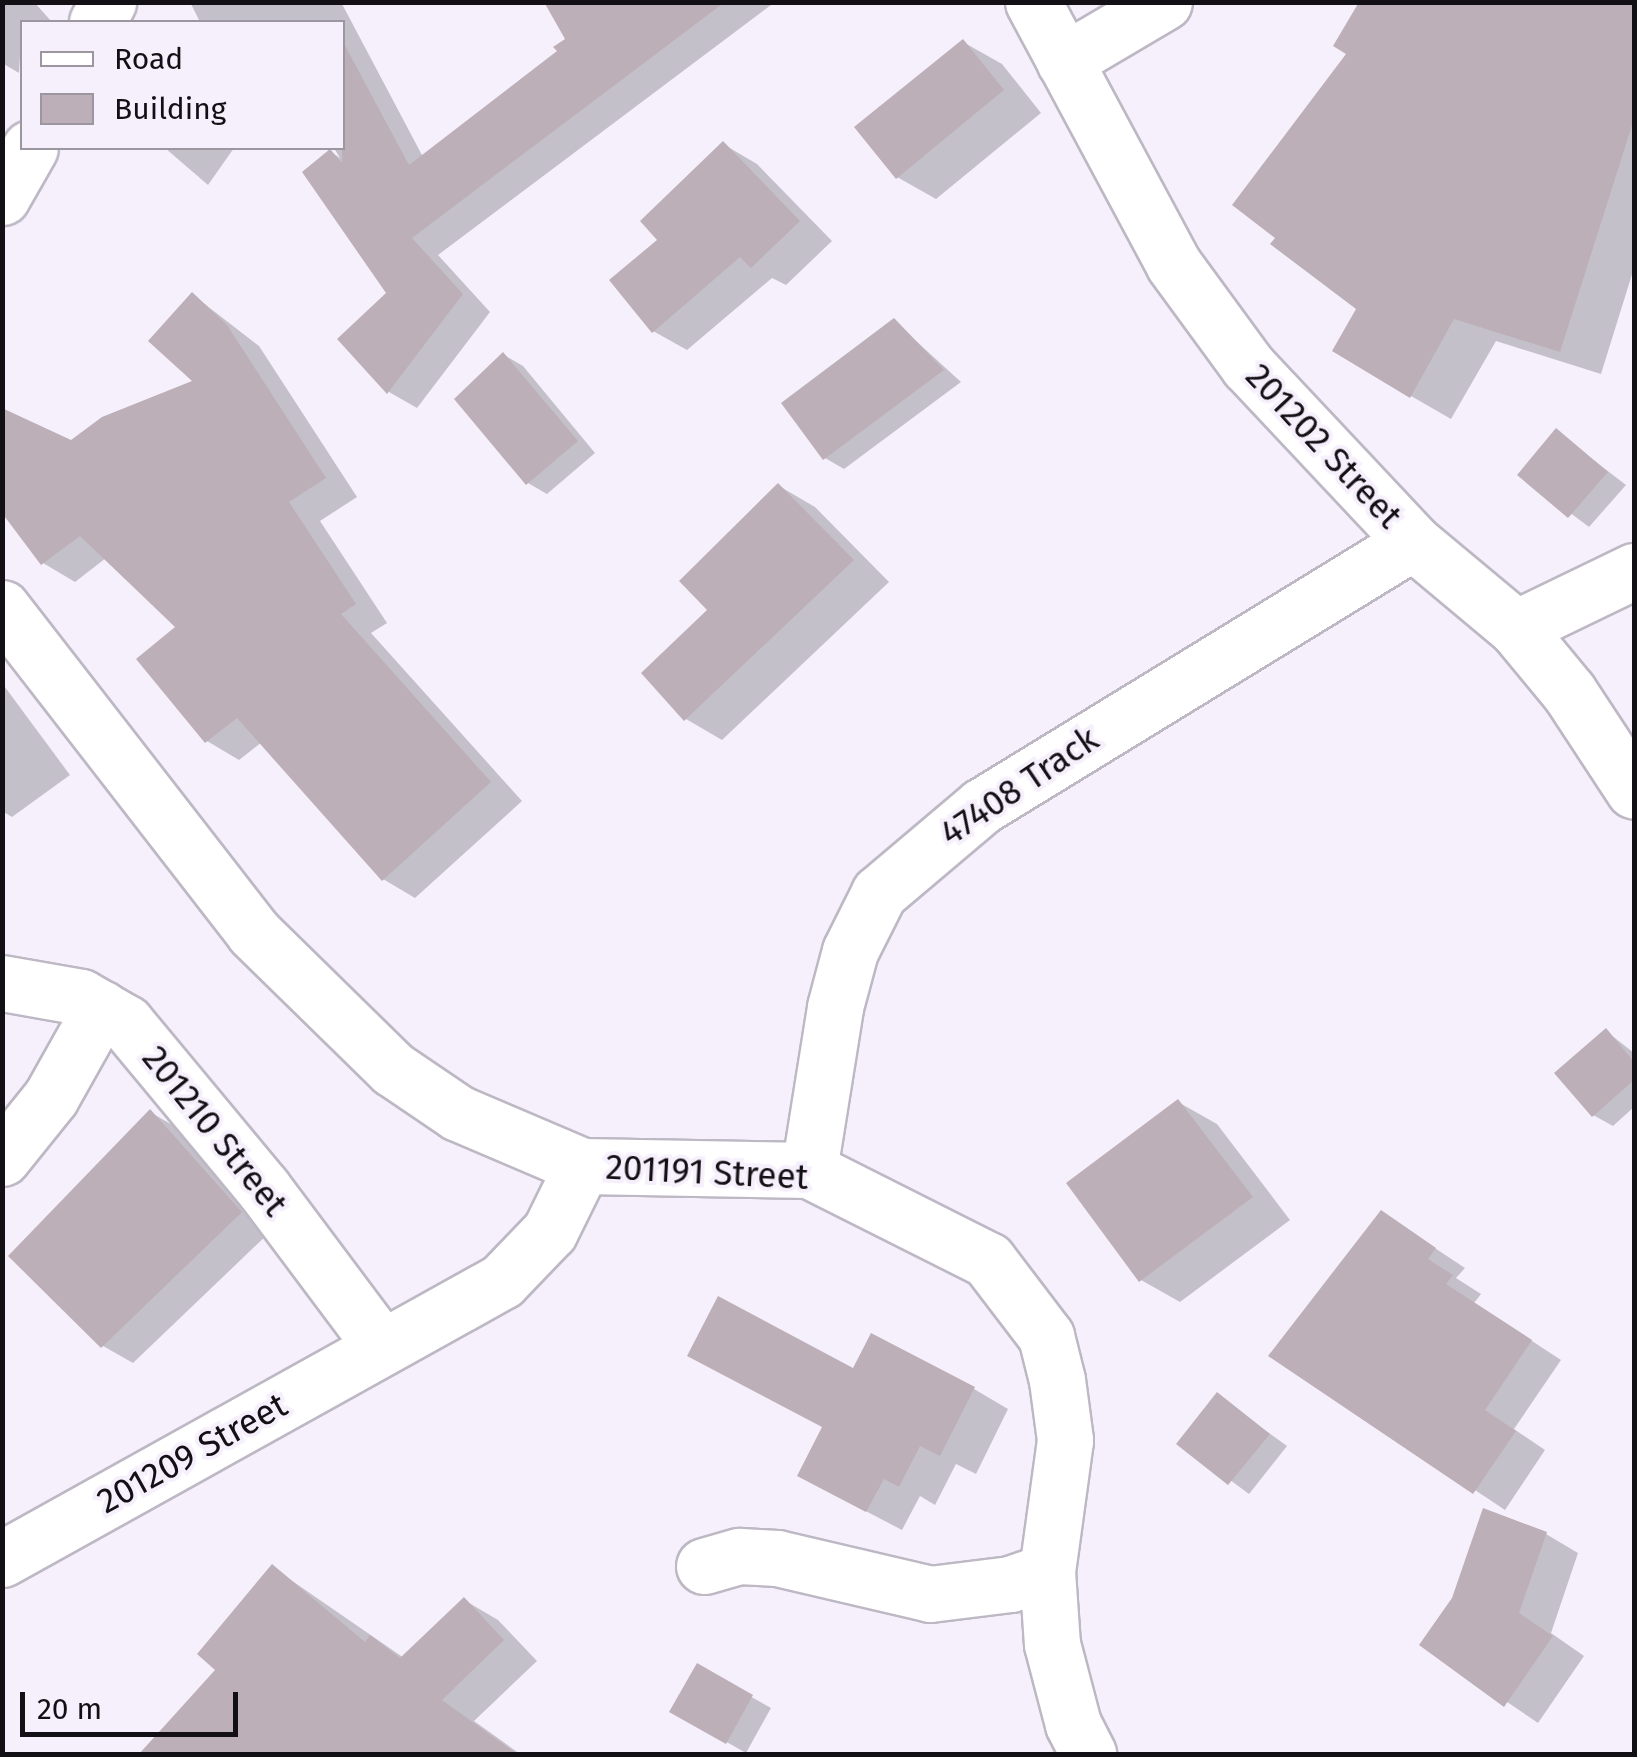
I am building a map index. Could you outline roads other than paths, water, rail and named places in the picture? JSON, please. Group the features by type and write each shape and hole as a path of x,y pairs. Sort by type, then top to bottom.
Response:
{"street":[{"name":"201202 Street","path":"1033,2 1184,280 1260,379 1413,542 1516,628 1569,692 1634,791"},
{"path":"1064,61 1164,2"},
{"path":"2,197 29,150"},
{"name":"47408 Track","path":"809,1170 835,1007 850,952 880,893 982,806 1413,542"},
{"path":"1516,628 1634,571"},
{"name":"201191 Street","path":"2,608 252,932 311,996 393,1069 458,1113 582,1166 809,1170 988,1260 1046,1336 1065,1440 1047,1571 1052,1644 1073,1724 1088,1754"},
{"name":"201210 Street","path":"2,983 57,989 101,1008 156,1054 382,1347"},
{"path":"2,1158 51,1096 101,1008"},
{"name":"201209 Street","path":"2,1558 502,1281 532,1254 582,1166"},
{"path":"704,1566 740,1556 776,1558 930,1594 1010,1584 1047,1571"}]}
